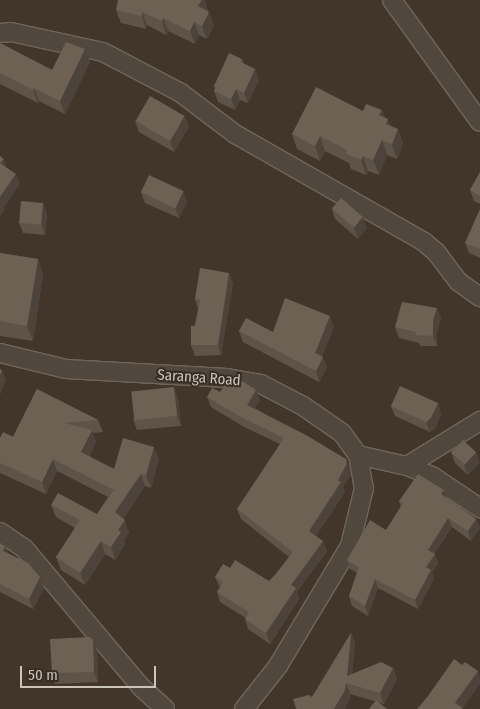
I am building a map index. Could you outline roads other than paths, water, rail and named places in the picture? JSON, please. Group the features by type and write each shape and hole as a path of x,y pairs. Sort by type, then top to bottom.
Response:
{"street":[{"path":"392,0 480,122"},
{"path":"0,33 11,32 103,52 181,93 235,134 424,242 436,252 459,282 480,297"},
{"name":"Saranga Road","path":"0,353 66,369 227,378 261,384 304,406 342,433 358,455 364,488 350,546 278,666 244,709"},
{"path":"407,466 480,421"},
{"path":"358,455 407,466 432,476 480,508"},
{"path":"0,532 24,548 120,664 165,709"}]}
